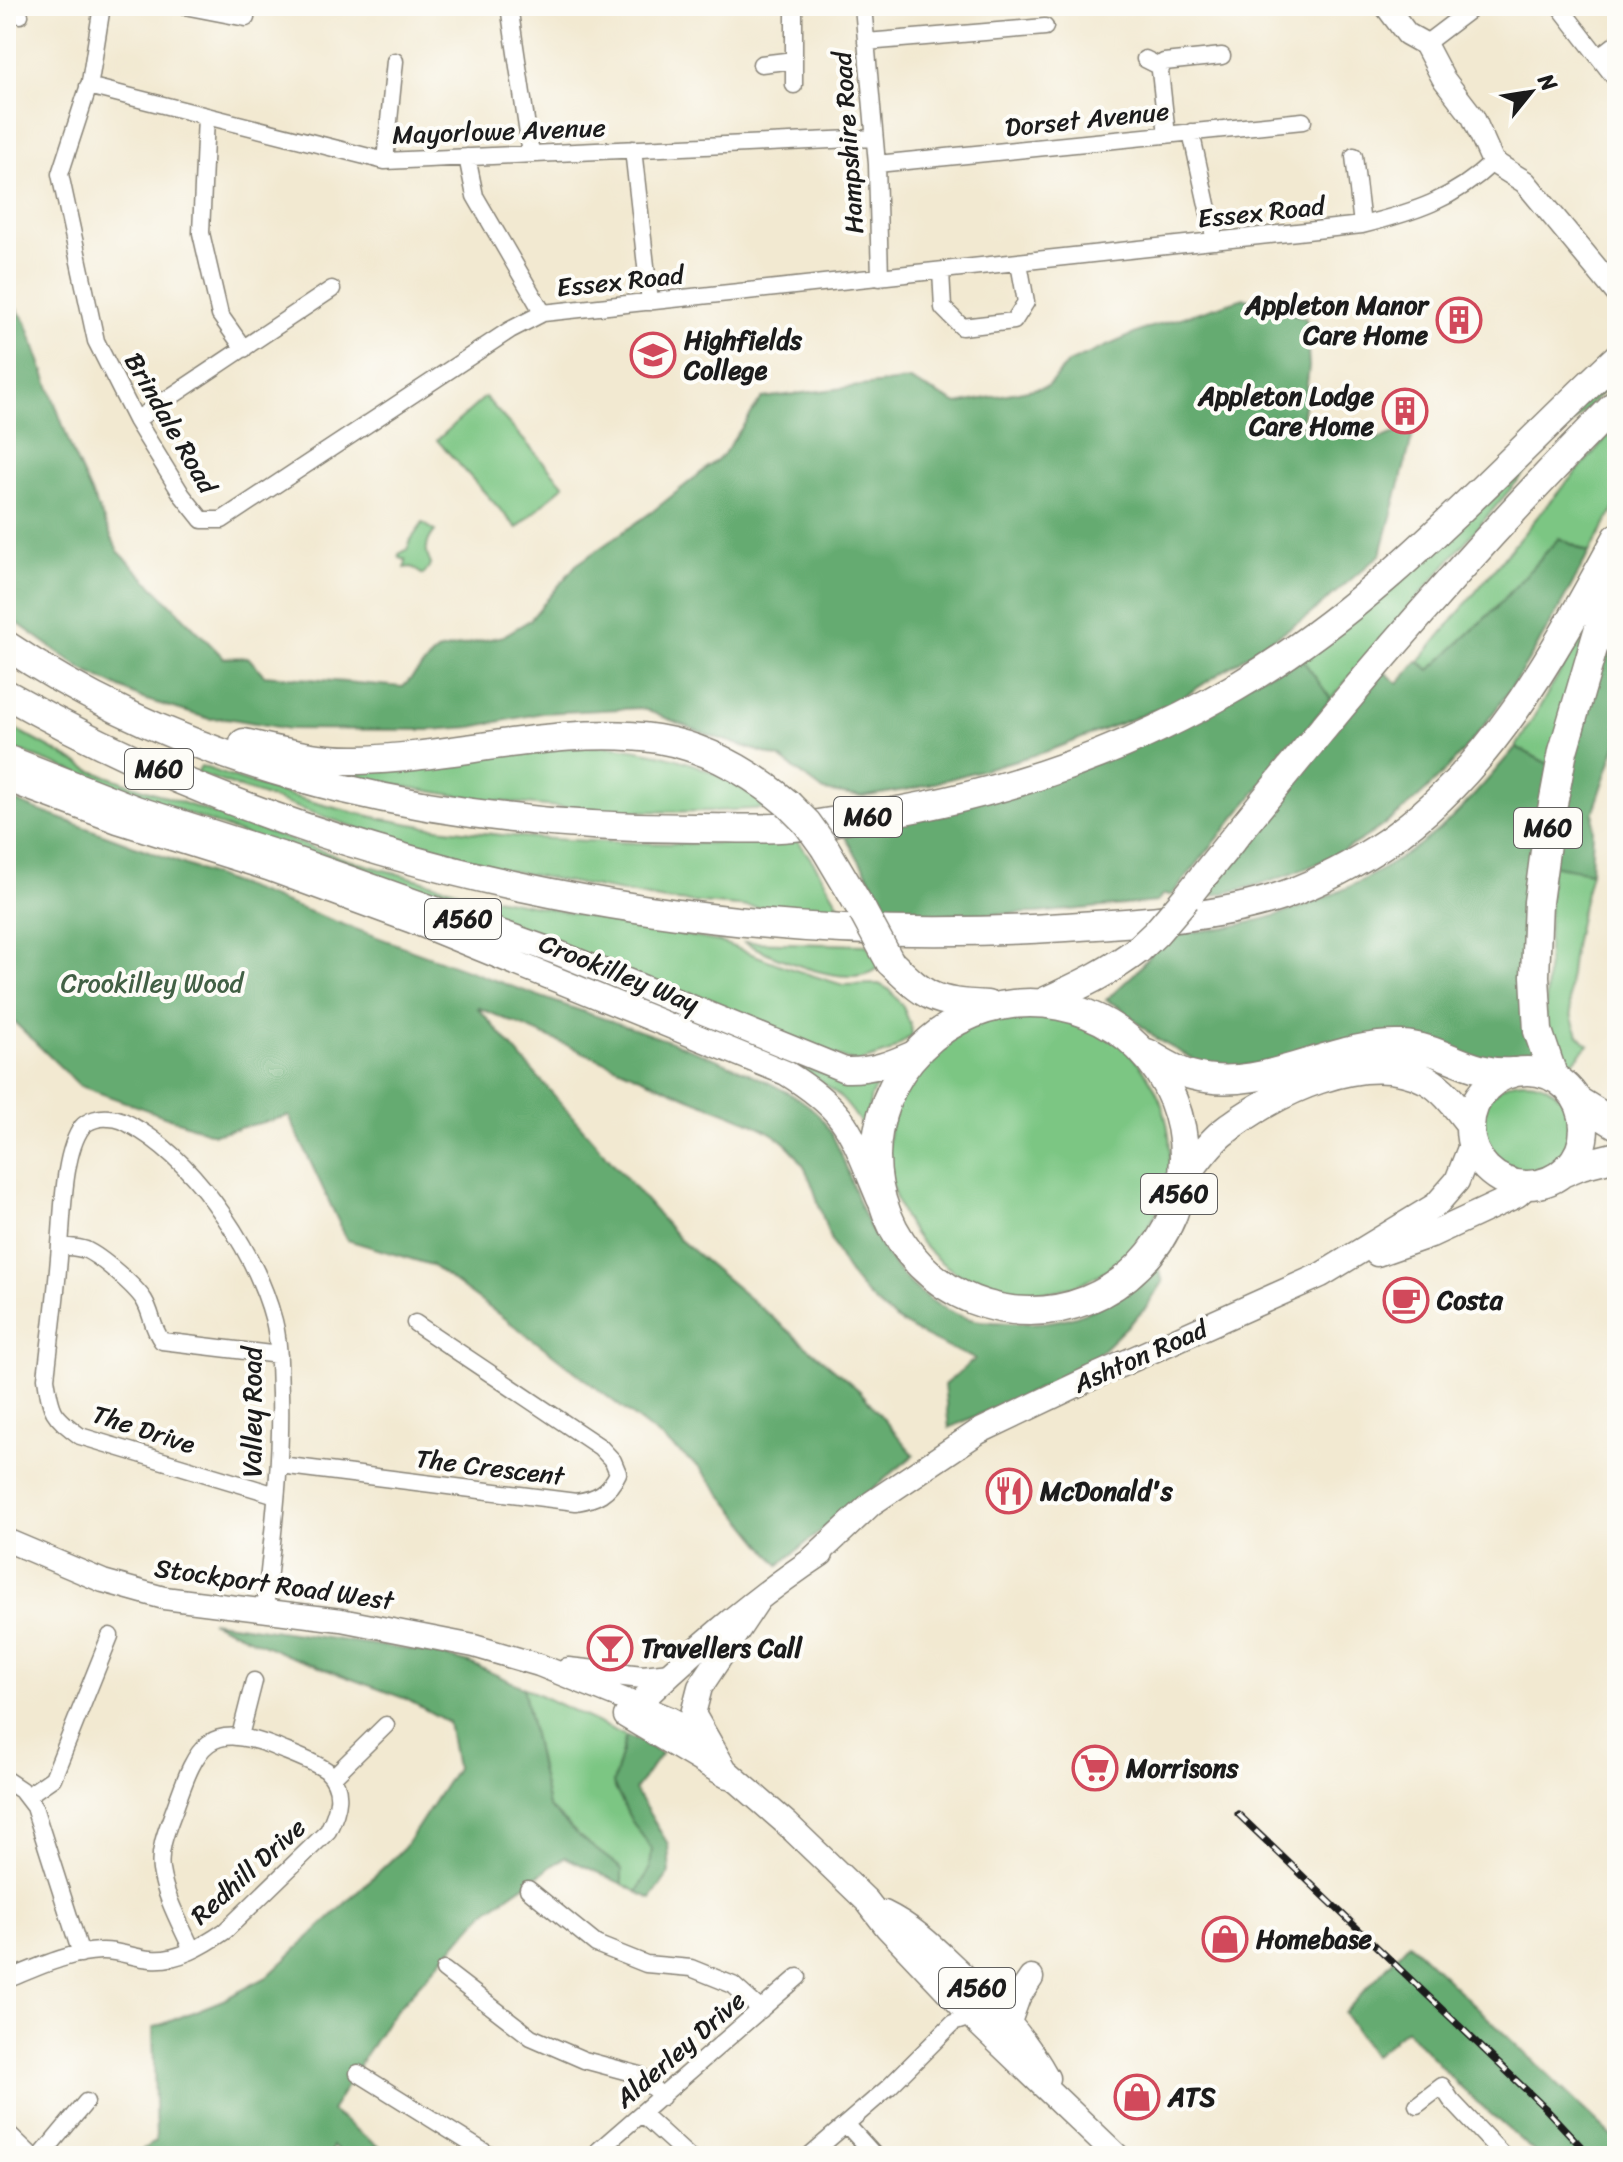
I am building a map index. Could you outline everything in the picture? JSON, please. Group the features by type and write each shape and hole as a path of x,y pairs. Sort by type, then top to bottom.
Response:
{"highway":[{"name":"M60","path":"6,645 108,704 236,759 305,780 464,814 607,827 792,827 886,814 980,794 1080,762 1175,721 1237,686 1306,642 1406,563 1617,358"},
{"path":"1042,1003 1122,962 1156,933 1292,764 1427,604 1549,471 1617,403"},
{"name":"M60","path":"6,694 89,739 230,800 310,828 438,867 638,911 733,923 849,931 1017,930 1119,924 1224,910 1281,896 1364,856 1429,810 1490,745 1566,629 1617,538"},
{"name":"M60","path":"1554,1078 1538,1031 1535,976 1542,875 1563,751 1603,614 1617,585"},
{"name":"M60","path":"147,721 172,721 300,756 357,761 604,736 658,739 707,754 745,772 788,804 807,823 825,848 890,962 920,992 949,1003 998,1005"},
{"name":"A560","path":"1146,1053 1167,1086 1183,1137 1182,1180 1176,1206 1159,1241 1146,1259 1096,1296 1061,1307 1029,1311 1001,1308 975,1300 937,1280 916,1263 900,1243 879,1199 876,1149 880,1120 896,1080 916,1052 943,1029 965,1016 998,1005 1042,1003 1071,1008 1105,1022 1146,1053 1179,1071 1211,1079 1284,1071 1377,1045 1405,1045 1429,1050 1492,1074 1527,1071 1554,1078"},
{"name":"A560","path":"1182,1180 1207,1148 1251,1114 1284,1095 1351,1070 1380,1068 1406,1071 1430,1081 1471,1134 1480,1159 1492,1172 1507,1181 1528,1185 1562,1173"},
{"name":"A560","path":"1471,1134 1474,1106 1484,1091 1497,1079 1513,1072"},
{"path":"1554,1078 1568,1088 1578,1101 1583,1116 1581,1148 1562,1173"},
{"path":"1578,1101 1617,1125"},
{"path":"1562,1173 1617,1156"}],"main road":[{"path":"1386,6 1407,34 1425,44 1443,78 1473,117 1493,162 1525,182 1616,293"},
{"name":"Crookilley Way","path":"6,757 136,808 281,854 556,952 845,1070 874,1069 916,1052"},
{"name":"Crookilley Way","path":"6,779 118,821 268,868 410,920 786,1073 813,1089 846,1122 879,1199"},
{"name":"Ashton Road","path":"1337,1267 1436,1205 1457,1181 1471,1134"},
{"name":"Ashton Road","path":"639,1714 670,1674 758,1600 857,1531 891,1505 947,1453 978,1432 1048,1397 1337,1267 1431,1235 1517,1195 1528,1185"},
{"name":"Stockport Road West","path":"6,1540 124,1589 164,1598 341,1620 474,1646 539,1665 643,1677 670,1674"},
{"name":"Ashton Road","path":"732,1776 693,1714 700,1687 758,1600"},
{"name":"Ashton Road","path":"639,1714 736,1632"},
{"name":"Stockport Road West","path":"539,1665 639,1714 732,1776 786,1823 872,1907 917,1932 970,2006 1022,2066 1117,2156"},
{"path":"1009,2022 1018,1997 1031,1978"},
{"name":"Stockport Road West","path":"970,2006 1009,2022 1039,2063 1056,2095"}],"street":[{"name":"Brindale Road","path":"102,6 88,86 60,174 96,341 136,420 182,495 202,520 222,520 510,330 543,313"},
{"path":"184,6 246,18"},
{"path":"509,6 531,154"},
{"path":"794,6 794,85"},
{"name":"Hampshire Road","path":"863,6 877,164 880,278"},
{"path":"1425,44 1475,6"},
{"path":"1559,6 1617,81"},
{"path":"866,42 1045,27"},
{"path":"1599,57 1617,43"},
{"path":"1167,135 1161,67 1164,62 1222,56"},
{"path":"1145,59 1161,67"},
{"path":"761,64 794,60"},
{"path":"385,161 395,61"},
{"name":"Mayorlowe Avenue","path":"88,86 385,161 873,138"},
{"path":"206,116 201,233 220,315 244,349"},
{"name":"Dorset Avenue","path":"877,164 1303,121"},
{"path":"1191,132 1215,241"},
{"path":"633,149 650,302"},
{"path":"1354,156 1362,225"},
{"path":"467,157 475,196 543,313"},
{"name":"Essex Road","path":"543,313 1362,225 1414,212 1444,198 1467,186 1493,162"},
{"path":"941,271 943,308 962,327 1014,321 1026,302 1019,263"},
{"path":"136,420 332,289"},
{"name":"The Drive","path":"100,1117 84,1124 75,1138 64,1188 46,1378 50,1404 58,1419 80,1436 276,1495"},
{"name":"Valley Road","path":"100,1117 120,1118 156,1141 199,1181 228,1223 262,1284 275,1323 279,1355 280,1465 276,1495"},
{"path":"60,1246 85,1250 107,1265 142,1297 162,1341 279,1355"},
{"name":"The Crescent","path":"280,1465 576,1502 595,1499 612,1486 618,1473 613,1461 600,1447 415,1323"},
{"path":"265,1611 276,1495"},
{"path":"27,1796 53,1778 110,1636"},
{"path":"254,1681 240,1736 316,1763 333,1777 386,1725"},
{"name":"Redhill Drive","path":"192,1950 161,1872 161,1855 191,1763 203,1747 219,1738 240,1736"},
{"name":"Redhill Drive","path":"6,1980 81,1954 104,1951 152,1960 170,1958 192,1950 225,1931 328,1831 339,1801 333,1777"},
{"path":"6,1780 27,1796 34,1807 81,1954"},
{"path":"528,1889 596,1944 646,1964 691,1968 719,1979 733,1985 761,2010"},
{"path":"444,1970 531,2037 584,2060 640,2075 662,2097"},
{"name":"Alderley Drive","path":"592,2156 643,2115 798,1977"},
{"path":"809,2156 889,2087 970,2006"},
{"path":"358,2073 491,2156"},
{"path":"1417,2105 1442,2086 1451,2100 1504,2156"},
{"path":"41,2156 86,2102"},
{"path":"643,2115 688,2156"},
{"path":"846,2124 875,2156"},
{"path":"6,2131 32,2156"}],"green space":[{"path":"6,294 26,322 74,456 118,551 224,658 248,657 264,675 403,687 437,651 503,636 530,620 576,565 653,511 723,455 762,398 910,380 957,404 1048,386 1068,363 1148,328 1244,298 1306,318 1309,367 1301,429 1371,441 1415,427 1381,554 1308,616 1174,703 1045,752 917,788 862,797 824,791 780,758 708,735 641,708 542,713 472,727 430,730 289,729 226,718 210,719 143,699 83,670 6,615"},
{"path":"1617,373 1617,377 1520,478 1331,699 1302,659"},
{"path":"485,397 564,485 517,528 437,440"},
{"path":"1617,426 1617,504 1589,553 1559,538 1494,610 1430,670 1419,661 1547,505"},
{"path":"423,523 435,531 427,547 431,564 423,575 411,567 405,568 406,560 399,554 408,549"},
{"path":"1559,538 1589,553 1518,676 1480,731 1437,780 1389,821 1333,856 1270,881 1196,898 1378,667 1398,683 1418,661 1430,670 1494,610"},
{"path":"1617,606 1617,743 1594,811 1591,872 1551,865 1565,777"},
{"path":"1590,621 1550,765 1516,747"},
{"path":"1302,659 1331,699 1172,895 1162,895 1157,902 1037,913 893,916 842,832 944,814"},
{"path":"6,724 92,771 342,858 459,891 720,942 843,985 879,984 890,990 903,1007 912,1035 890,1052 856,1063 6,746"},
{"path":"610,746 656,753 695,765 732,783 771,808 656,811 542,806 427,791 315,767 556,748"},
{"path":"1516,747 1550,765 1536,1057 1278,1060 1239,1067 1193,1064 1193,1059 1156,1039 1121,1008 1106,1000 1135,973 1168,933 1241,924 1277,915 1348,887 1381,869 1413,849 1452,818"},
{"path":"12,766 509,947 806,1068 840,1079 881,1076 871,1096 864,1129 839,1096 805,1071"},
{"path":"201,766 339,809 465,831 567,840 666,843 743,842 795,837 845,915 665,900 447,859 197,773"},
{"name":"Crookilley Wood","path":"6,796 407,948 710,1056 772,1084 801,1100 821,1118 835,1141 863,1212 883,1250 911,1284 947,1310 984,1322 1057,1321 1076,1316 1109,1300 1156,1260 1163,1282 1146,1308 1083,1369 949,1428 944,1385 975,1359 908,1327 871,1299 855,1282 830,1238 809,1177 787,1145 754,1124 477,1007 680,1240 860,1391 914,1455 779,1565 701,1469 542,1346 431,1265 347,1240 289,1116 214,1134 80,1086 6,1014"},
{"path":"1551,865 1591,872 1571,963 1569,989 1577,1031 1589,1045 1570,1065 1562,1060 1545,1027"},
{"path":"743,942 867,945 880,965 868,973 833,975 792,963"},
{"path":"1043,1011 1096,1027 1129,1052 1147,1073 1160,1098 1168,1124 1168,1180 1160,1206 1147,1231 1129,1252 1108,1270 1083,1283 1057,1291 1015,1293 962,1277 939,1261 920,1242 904,1219 890,1180 888,1138 904,1085 920,1062 939,1043 962,1027 1001,1013"},
{"path":"1525,1081 1543,1084 1558,1094 1568,1109 1571,1127 1568,1145 1558,1160 1543,1170 1525,1173 1507,1170 1492,1160 1482,1145 1479,1127 1482,1109 1492,1094 1507,1084"},
{"path":"210,1621 437,1654 470,1663 523,1687 548,1806 581,1838 622,1869 622,1884 565,1857 485,1912 388,2019 331,2111 391,2156 346,2156 333,2146 331,2156 131,2156 156,2141 153,2028 223,2000 267,1977 404,1848 456,1768 448,1722 406,1699 289,1656"},
{"path":"523,1687 626,1736 613,1784 631,1820 652,1849 650,1868 637,1892 622,1884 622,1869 581,1838 548,1806"},
{"path":"626,1736 641,1741 661,1754 635,1790 668,1844 670,1872 651,1899 637,1892 650,1868 652,1849 631,1820 613,1784"},
{"path":"1409,1943 1617,2141 1617,2156 1539,2156 1461,2088 1406,2029 1373,2056 1344,2013"}],"railway":[{"path":"1238,1814 1545,2108 1590,2156"}],"place":[{"name":"Appleton Manor Care Home","path":"1459,320"},
{"name":"Highfields College","path":"653,355"},
{"name":"Appleton Lodge Care Home","path":"1405,411"},
{"name":"Costa","path":"1406,1300"},
{"name":"McDonald's","path":"1009,1491"},
{"name":"Travellers Call","path":"610,1648"},
{"name":"Morrisons","path":"1095,1768"},
{"name":"Homebase","path":"1225,1939"},
{"name":"ATS","path":"1137,2097"}]}
